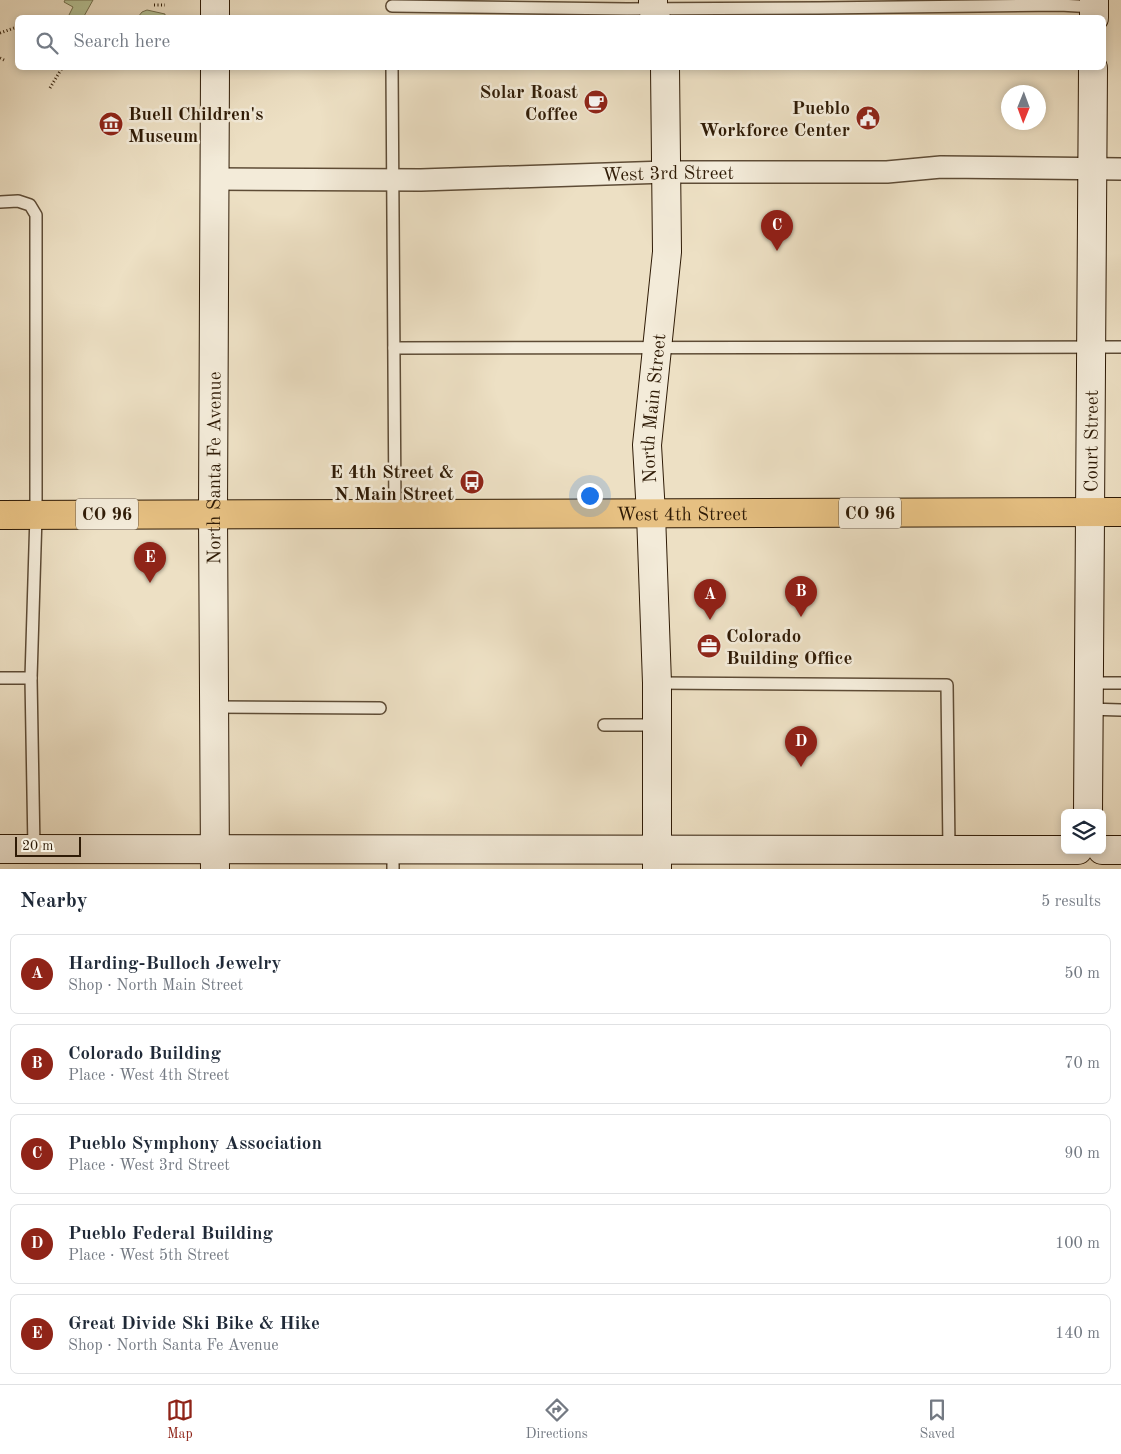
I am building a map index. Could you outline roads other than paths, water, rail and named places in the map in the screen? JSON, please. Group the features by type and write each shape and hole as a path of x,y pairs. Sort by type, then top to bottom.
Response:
{"main road":[{"name":"West 4th Street","path":"213,514 1121,512"},
{"name":"CO 96","path":"0,515 213,514"}],"street":[{"path":"215,0 215,15"},
{"name":"North Santa Fe Avenue","path":"215,70 213,514 215,859"},
{"name":"North Main Street","path":"657,859 657,683 647,445 667,252 664,70"},
{"name":"Court Street","path":"1088,809 1093,70"},
{"name":"West 3rd Street","path":"214,179 421,180 666,172 887,172 941,167 1121,169"},
{"path":"0,849 34,849 215,859 657,859 949,850 1061,850"},
{"path":"1106,850 1121,850"},
{"path":"1088,854 1088,869"}],"lane":[{"path":"392,8 836,8 1060,5 1094,8"},
{"path":"827,15 836,8"},
{"path":"392,70 396,514"},
{"path":"0,202 18,201 30,205 36,215 36,515 31,678 34,849"},
{"path":"394,348 1121,347"},
{"path":"0,678 31,678"},
{"path":"657,683 947,685 949,850"},
{"path":"1088,696 1121,683"},
{"path":"1088,696 1121,710"},
{"path":"214,707 380,708"},
{"path":"604,725 658,725"}],"place":[{"name":"Solar Roast Coffee","path":"596,102"},
{"name":"Pueblo Workforce Center","path":"868,118"},
{"name":"Buell Children's Museum","path":"111,124"},
{"name":"Pueblo Symphony Association","path":"777,251"},
{"name":"E 4th Street & N Main Street","path":"472,482"},
{"name":"Great Divide Ski Bike & Hike","path":"150,583"},
{"name":"Colorado Building","path":"801,617"},
{"name":"Harding-Bulloch Jewelry","path":"710,620"},
{"name":"Colorado Building Office","path":"709,646"},
{"name":"Pueblo Federal Building","path":"801,767"}]}
